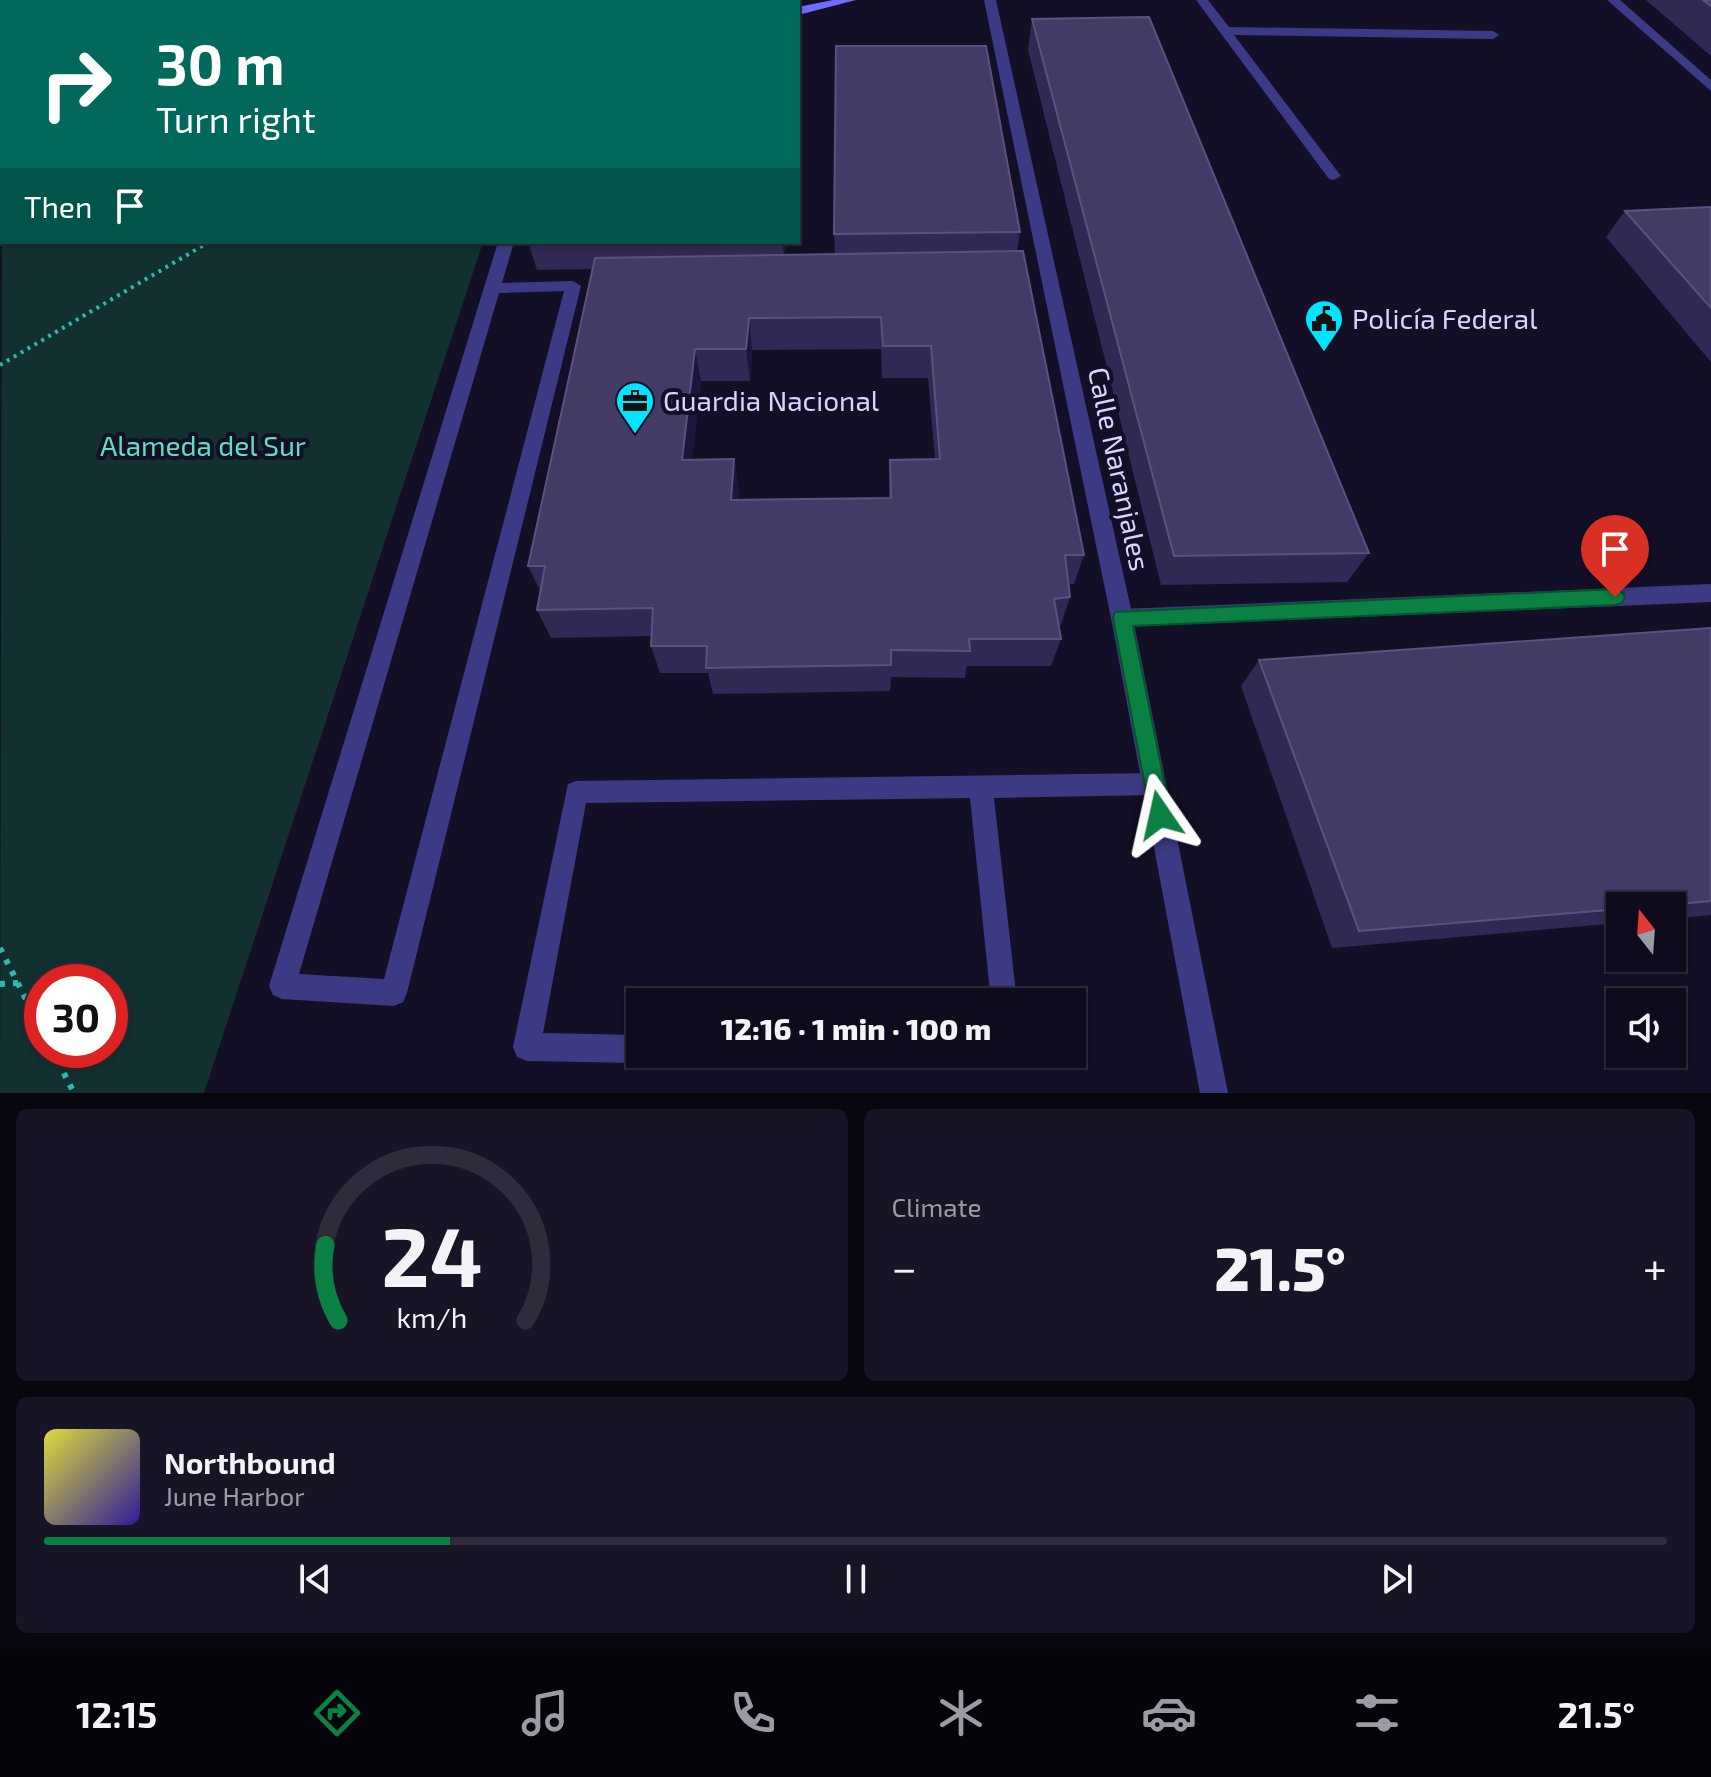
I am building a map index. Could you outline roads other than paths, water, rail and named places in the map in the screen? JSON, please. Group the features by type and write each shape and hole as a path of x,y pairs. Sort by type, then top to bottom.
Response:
{"main road":[{"path":"800,11 850,0"}],"street":[{"name":"Calle Naranjales","path":"990,0 1122,618 1214,1093"},
{"path":"1202,0 1334,176"},
{"path":"1613,0 1711,87"},
{"path":"1228,31 1493,35"},
{"path":"492,288 573,286 394,993 282,986 428,500 492,288 505,244"},
{"path":"1122,618 1711,593"},
{"path":"626,1049 527,1047 576,792 1154,784"},
{"path":"981,787 1003,988"}],"place":[{"name":"Policía Federal","path":"1324,353"},
{"name":"Guardia Nacional","path":"635,435"}],"park label":[{"name":"Alameda del Sur","path":"203,446"}]}
